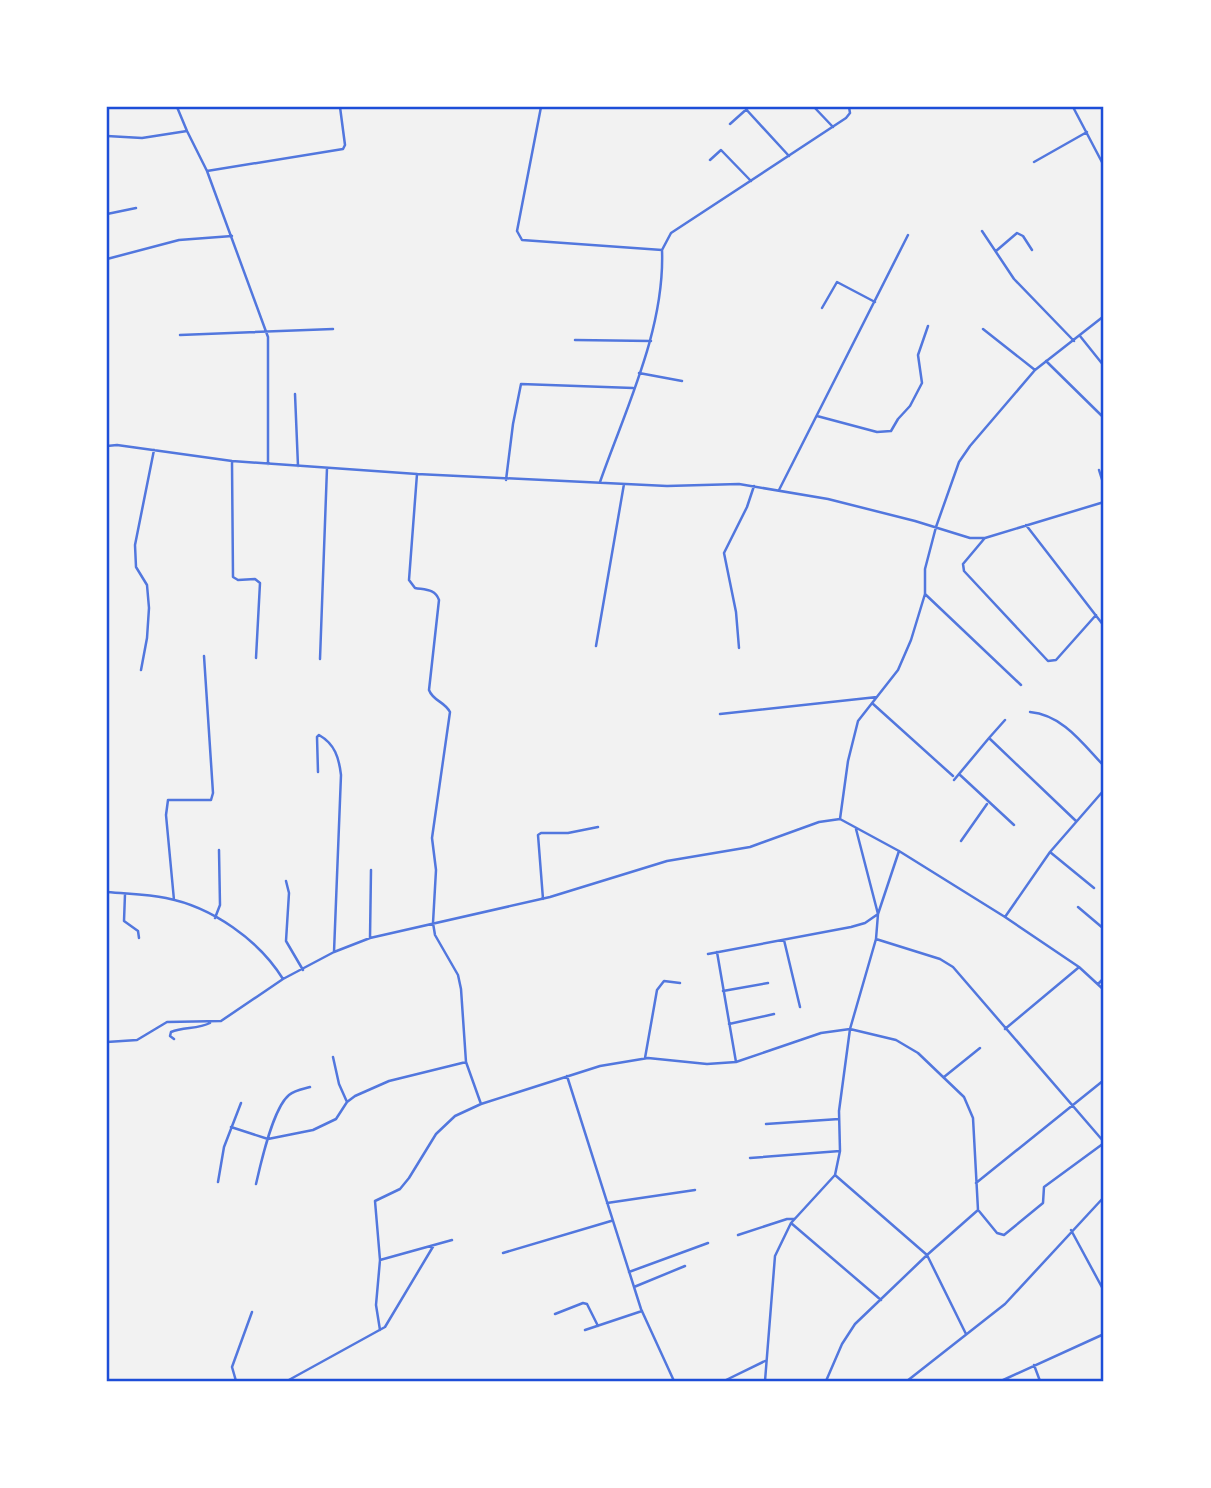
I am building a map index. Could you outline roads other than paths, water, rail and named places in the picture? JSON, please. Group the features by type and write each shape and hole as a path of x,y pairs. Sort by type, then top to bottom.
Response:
{"street":[{"path":"177,107 207,171 267,333 270,350 267,376 268,464"},
{"path":"207,171 343,149 345,145 340,107 351,107"},
{"path":"541,107 518,237 522,240 662,250"},
{"path":"814,107 833,127"},
{"path":"599,483 651,341 659,309 662,250 671,233 833,127 850,113 849,107"},
{"path":"1073,107 1104,166"},
{"path":"730,124 746,108 789,156"},
{"path":"107,136 142,138 187,131"},
{"path":"1034,162 1087,132"},
{"path":"710,160 721,150 751,181"},
{"path":"107,214 136,208"},
{"path":"982,231 1022,289 1074,341"},
{"path":"996,251 1017,233 1023,236 1032,250"},
{"path":"779,490 908,235"},
{"path":"107,259 179,240 232,236"},
{"path":"822,308 837,282 876,302"},
{"path":"840,819 858,721 903,660 911,640 925,594 925,569 936,527 959,462 1035,370 1104,316"},
{"path":"817,416 877,432 891,431 910,406 922,383 918,355 928,326"},
{"path":"180,335 333,329"},
{"path":"983,329 1035,370"},
{"path":"1080,336 1104,366"},
{"path":"575,340 651,341"},
{"path":"1046,361 1104,418"},
{"path":"639,373 682,381"},
{"path":"506,480 514,412 521,384 633,388"},
{"path":"295,394 298,466"},
{"path":"107,446 232,461 506,480 667,486 739,484 828,499 970,538 985,538 1104,502"},
{"path":"141,670 149,608 147,585 136,567 135,545 154,450"},
{"path":"232,461 233,577 238,580 256,579 260,583 256,659"},
{"path":"320,659 327,468"},
{"path":"1099,470 1104,486"},
{"path":"417,474 409,580 415,588 432,590 439,600 429,690 431,696 447,706 450,712 432,838 436,870 433,923 435,935 454,965 461,989 466,1062 481,1104"},
{"path":"596,646 624,484"},
{"path":"739,648 736,612 724,553 747,507 754,486"},
{"path":"1026,525 1104,626"},
{"path":"985,538 962,568 1048,661 1056,660 1096,615"},
{"path":"925,594 1021,685"},
{"path":"174,900 166,815 168,800 211,800 213,793 204,656"},
{"path":"720,714 847,698 877,697"},
{"path":"871,703 954,778 1005,720"},
{"path":"1030,712 1041,713 1056,720 1104,766"},
{"path":"318,772 319,735 330,743 336,752 341,775 334,952"},
{"path":"989,738 1076,821"},
{"path":"959,774 1013,825"},
{"path":"1004,917 1050,852 1104,790"},
{"path":"961,841 988,802"},
{"path":"107,1042 137,1040 167,1022 221,1021 283,979 334,952 370,938 543,899 667,861 750,847 820,822 840,819 899,851 1004,917 1079,967 1104,990"},
{"path":"543,899 538,835 583,832 598,827"},
{"path":"856,829 878,915"},
{"path":"215,918 220,905 219,850"},
{"path":"765,1381 775,1256 792,1221 835,1175 840,1151 839,1119 850,1028 876,939 878,915 899,851"},
{"path":"1050,852 1094,888"},
{"path":"370,938 371,870"},
{"path":"286,881 289,893 286,941 303,970"},
{"path":"107,892 147,895 174,900 199,909 242,933 272,962 283,979"},
{"path":"125,894 124,921 138,931 139,938"},
{"path":"1078,906 1104,929"},
{"path":"708,954 851,927 878,915"},
{"path":"380,1330 376,1306 380,1261 375,1201 400,1189 436,1134 455,1116 481,1104 600,1066 645,1058 707,1064 736,1062 821,1033 850,1028 896,1040 918,1053 964,1097 973,1118 978,1210 997,1234 1004,1235 1043,1203 1044,1187 1104,1142 947,963 876,939"},
{"path":"784,940 800,1007"},
{"path":"717,952 736,1062"},
{"path":"1005,1029 1079,967"},
{"path":"1098,984 1104,978"},
{"path":"645,1058 657,989 664,981 680,983"},
{"path":"723,991 768,984"},
{"path":"729,1024 774,1014"},
{"path":"174,1039 170,1036 171,1032 188,1027 203,1027 210,1023"},
{"path":"944,1077 980,1048"},
{"path":"333,1057 346,1102"},
{"path":"231,1127 268,1139 321,1127 340,1116 346,1102 389,1082 466,1062"},
{"path":"567,1076 628,1272 642,1311 674,1381"},
{"path":"976,1182 1104,1080"},
{"path":"256,1184 268,1139 286,1098 294,1092 310,1087"},
{"path":"218,1182 224,1147 241,1103"},
{"path":"766,1124 839,1119"},
{"path":"750,1158 840,1151"},
{"path":"835,1175 927,1255 966,1334"},
{"path":"607,1203 695,1190"},
{"path":"907,1381 1005,1304 1104,1197"},
{"path":"826,1381 848,1333 927,1255 978,1210"},
{"path":"738,1235 787,1219 792,1221 881,1300"},
{"path":"503,1252 612,1221"},
{"path":"1072,1230 1104,1291"},
{"path":"380,1261 452,1240"},
{"path":"628,1272 708,1243"},
{"path":"287,1381 388,1324 394,1309 435,1245"},
{"path":"634,1287 685,1266"},
{"path":"555,1314 583,1303 587,1304 598,1326"},
{"path":"585,1331 642,1311"},
{"path":"236,1381 232,1374 233,1360 252,1312"},
{"path":"1000,1381 1104,1334"},
{"path":"724,1381 766,1361"},
{"path":"1034,1365 1040,1381"}]}
